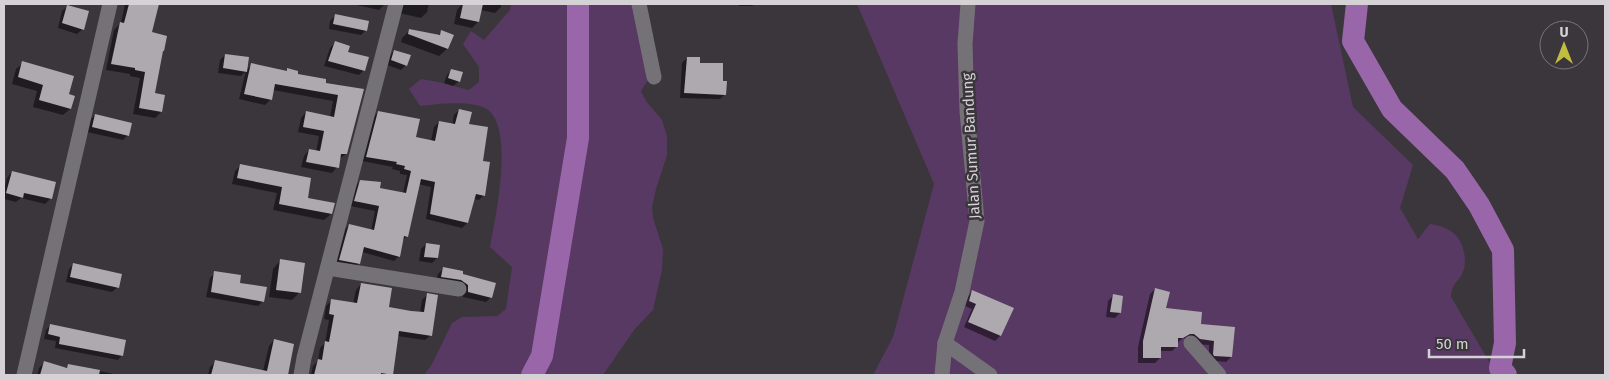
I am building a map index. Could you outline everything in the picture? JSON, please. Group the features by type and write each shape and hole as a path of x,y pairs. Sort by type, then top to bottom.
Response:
{"street":[{"path":"24,375 110,4"},
{"path":"301,375 396,4"},
{"path":"639,4 654,77"},
{"name":"Jalan Sumur Bandung","path":"942,375 945,343 962,292 977,221 967,111 965,44 968,4"},
{"path":"328,268 459,288"},
{"path":"945,343 990,375"},
{"path":"1191,343 1219,375"}],"shaded area":[{"path":"511,4 635,4 650,77 641,91 646,101 662,120 667,136 667,155 652,207 653,218 663,249 662,270 653,310 634,330 603,375 424,375 432,364 452,323 462,317 497,316 506,309 512,267 490,247 499,195 502,152 500,133 494,117 485,108 470,104 453,103 420,106 409,89 421,79 469,90 479,82 479,67 463,44 471,31 484,40 510,10"},
{"path":"857,4 1331,4 1353,107 1413,165 1400,208 1418,239 1430,224 1452,232 1462,245 1465,256 1463,272 1455,283 1451,297 1497,375 873,375 893,337 934,184"}],"building":[{"path":"129,4 159,4 152,32 167,36 155,93 165,95 162,112 139,108 145,72 135,70 135,68 111,64 120,22 124,23"},
{"path":"463,4 483,4 479,22 460,18"},
{"path":"67,5 89,11 84,30 62,23"},
{"path":"335,14 369,21 367,31 333,24"},
{"path":"409,29 440,35 441,30 454,35 448,49 408,34"},
{"path":"335,41 350,46 348,52 369,57 365,71 328,61"},
{"path":"394,50 411,55 407,66 391,60"},
{"path":"225,54 249,57 247,72 223,68"},
{"path":"687,57 700,57 700,63 723,63 723,81 727,81 726,95 684,93"},
{"path":"22,61 74,76 69,94 75,96 71,109 39,100 43,85 18,77"},
{"path":"251,63 287,71 287,68 298,71 298,74 326,79 326,83 364,89 347,154 341,154 339,168 306,162 309,149 320,151 324,131 303,127 306,111 334,117 338,95 275,84 272,100 244,94"},
{"path":"451,69 463,72 460,82 448,78"},
{"path":"459,109 472,112 469,124 488,127 483,161 490,162 485,196 476,194 468,223 430,214 435,182 421,179 408,237 404,236 400,257 364,247 360,264 339,260 349,224 374,230 379,206 354,201 360,180 381,182 380,188 406,193 411,171 404,169 405,166 396,164 397,162 366,157 378,111 420,119 416,137 435,141 439,121 455,124"},
{"path":"95,114 132,123 129,136 92,127"},
{"path":"240,164 311,178 308,198 335,203 332,214 279,204 282,187 237,178"},
{"path":"12,171 56,182 52,199 24,193 23,198 6,193"},
{"path":"426,243 440,245 438,258 424,257"},
{"path":"280,259 305,263 301,293 276,290"},
{"path":"73,263 122,274 119,288 70,277"},
{"path":"443,267 463,271 463,274 496,283 492,298 468,292 468,285 461,280 441,277"},
{"path":"214,271 241,275 240,283 267,287 264,302 211,292"},
{"path":"361,283 392,288 389,307 411,311 424,312 427,293 438,295 432,336 399,331 393,375 381,373 381,375 314,375 318,359 322,360 325,341 329,342 334,315 329,314 331,299 357,303"},
{"path":"1155,288 1170,292 1166,308 1202,312 1201,324 1235,327 1232,357 1214,356 1214,341 1200,339 1194,334 1190,334 1183,338 1178,338 1178,347 1161,347 1161,358 1143,358 1143,341"},
{"path":"972,290 1014,308 1001,336 968,322 976,304 969,301"},
{"path":"1113,294 1123,296 1121,313 1110,312"},
{"path":"50,324 126,340 123,356 59,344 60,337 48,334"},
{"path":"274,339 294,344 288,375 211,375 215,360 267,371"},
{"path":"44,361 67,368 68,364 100,370 99,375 40,375"}],"waterway":[{"path":"532,375 542,356 578,138 578,4"},
{"path":"1357,4 1353,41 1392,109 1455,170 1479,205 1503,250 1505,343 1500,368 1506,375"}]}
